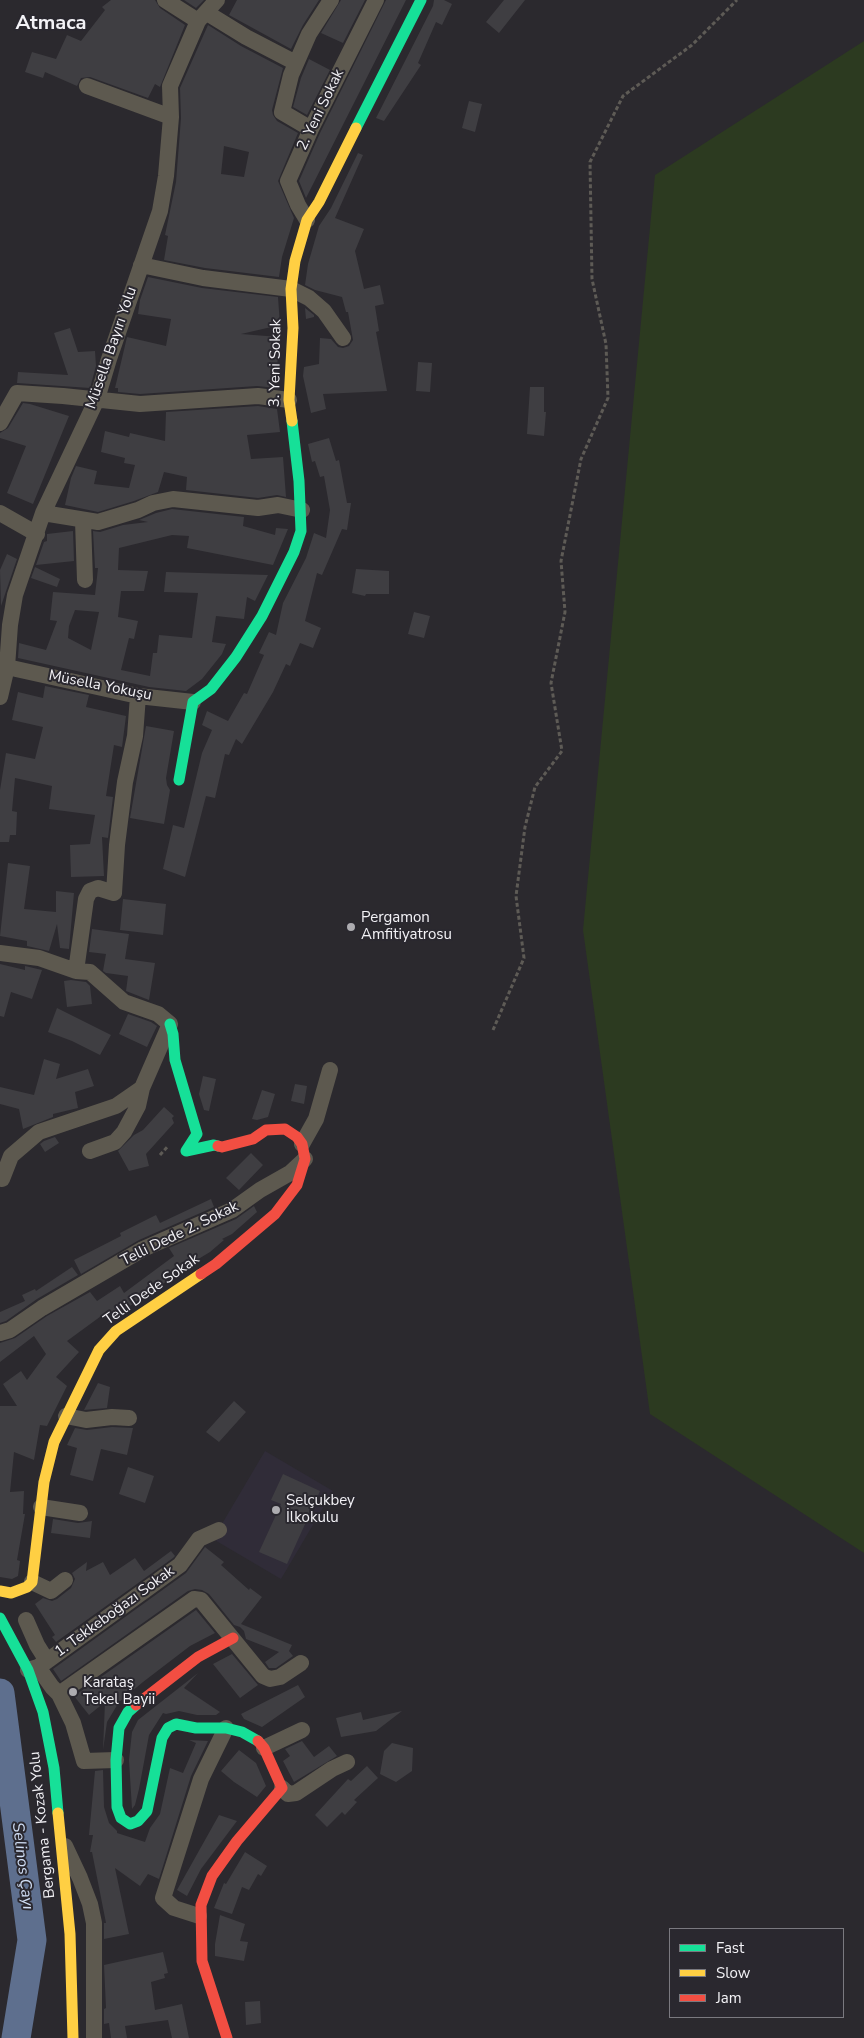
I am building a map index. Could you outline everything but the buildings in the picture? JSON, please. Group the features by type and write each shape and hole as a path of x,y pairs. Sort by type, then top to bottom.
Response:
{"street":[{"path":"165,0 208,11 246,37 296,63"},
{"path":"311,129 282,112 296,63 309,34 331,0"},
{"name":"2. Yeni Sokak","path":"307,220 298,205 288,181 311,129 376,0"},
{"name":"3. Yeni Sokak","path":"193,702 211,688 236,657 262,616 294,552 301,531 302,510 289,400 293,328 291,289 295,261 307,220 421,0"},
{"name":"Müsella Bayırı Yolu","path":"0,697 7,667 5,624 43,513 97,399 160,211 166,176 171,117 170,86 208,11"},
{"path":"87,86 171,117"},
{"path":"141,264 203,278 291,289 309,298 324,311 343,338"},
{"path":"0,423 16,393 140,404 258,396 289,400"},
{"path":"43,513 98,522 138,510 153,503 173,499 258,508 278,506 302,510"},
{"path":"0,513 37,534"},
{"path":"83,521 85,580"},
{"name":"Müsella Yokuşu","path":"7,667 138,696 193,702"},
{"path":"76,971 86,899 90,891 98,888 114,893 117,845 125,782 135,736 138,696"},
{"path":"179,780 193,702"},
{"path":"0,953 39,958 76,971 90,972 124,1002 158,1014 170,1024 173,1034 175,1060 197,1134 186,1151 214,1145 222,1147 253,1139 266,1130 285,1129 298,1138 303,1151"},
{"path":"90,1151 115,1142 124,1132 138,1106 142,1088 170,1024"},
{"name":"Telli Dede 2. Sokak","path":"0,1334 10,1330 42,1308 143,1249 232,1210 260,1190 290,1174 303,1151 316,1119 330,1070"},
{"path":"2,1179 11,1156 39,1132 116,1106 142,1088"},
{"name":"Telli Dede Sokak","path":"40,1585 41,1507 44,1482 54,1442 99,1350 116,1331 216,1264 274,1214 297,1185 303,1151"},
{"path":"66,1416 86,1420 112,1417 129,1418"},
{"path":"41,1507 80,1513"},
{"name":"1. Tekkeboğazı Sokak","path":"38,1666 180,1565 199,1539 219,1530"},
{"path":"0,1590 11,1593 27,1587 65,1580"},
{"path":"59,1694 194,1599 201,1600 263,1676 270,1679 280,1677 301,1663"},
{"name":"Bergama - Kozak Yolu","path":"0,1618 38,1666 61,1837 70,1934 73,2038"},
{"path":"26,1620 37,1645 38,1666 59,1694 73,1723 84,1761 116,1760"},
{"path":"233,1638 198,1657 151,1692 128,1712 119,1728 116,1760 117,1807 121,1818 130,1824 138,1821 147,1811 162,1738 168,1728 176,1724 196,1728 226,1728 256,1738 264,1748 282,1788 288,1794 296,1794 332,1769 347,1762"},
{"path":"199,1916 174,1908 163,1898 201,1779 226,1728"},
{"path":"264,1748 302,1730"},
{"path":"227,2038 202,1960 199,1916 206,1888 212,1876 237,1842 282,1788"},
{"path":"61,1837 84,1887 94,1923 94,2038"}],"path":[{"path":"493,1030 524,958 516,896 525,827 535,787 562,751 551,683 565,612 561,561 581,459 608,398 606,344 592,279 590,162 623,96 692,45 737,0"}],"shaded area":[{"name":"Selçukbey İlkokulu","path":"265,1451 333,1491 281,1579 213,1539"}],"green space":[{"path":"864,41 864,1553 650,1414 583,930 655,175"}],"waterway":[{"name":"Selinos Çayı","path":"0,1693 32,1940 16,2038"}],"traffic: fast":[{"path":"356,128 421,0"},
{"path":"179,780 193,702 211,689 236,657 262,616 294,552 301,531 299,481 292,421"},
{"path":"170,1024 173,1034 175,1060 197,1134 186,1151 214,1145 218,1146"},
{"path":"0,1618 28,1670 43,1712 54,1768 58,1813"},
{"path":"136,1705 128,1712 119,1728 116,1760 117,1807 121,1818 130,1824 138,1821 147,1811 162,1738 168,1728 176,1724 196,1728 226,1728 242,1732 258,1741"}],"traffic: slow":[{"path":"292,421 289,400 293,328 291,289 295,261 307,220 319,202 356,128"},
{"path":"0,1591 11,1593 27,1587 32,1582 44,1482 54,1442 99,1350 116,1331 201,1274"},
{"path":"58,1813 70,1934 73,2038"}],"traffic: jam":[{"path":"201,1274 216,1264 275,1214 297,1185 305,1159 302,1144 297,1137 285,1129 266,1130 253,1139 222,1147 218,1146"},
{"path":"136,1705 198,1657 233,1638"},
{"path":"227,2038 202,1961 201,1905 212,1876 237,1841 282,1788 264,1748 258,1741"}],"place":[{"name":"Pergamon Amfitiyatrosu","path":"351,927"},
{"name":"Selçukbey İlkokulu","path":"276,1510"},
{"name":"Karataş Tekel Bayii","path":"73,1692"}],"district":[{"name":"Atmaca","path":"51,24"}]}
